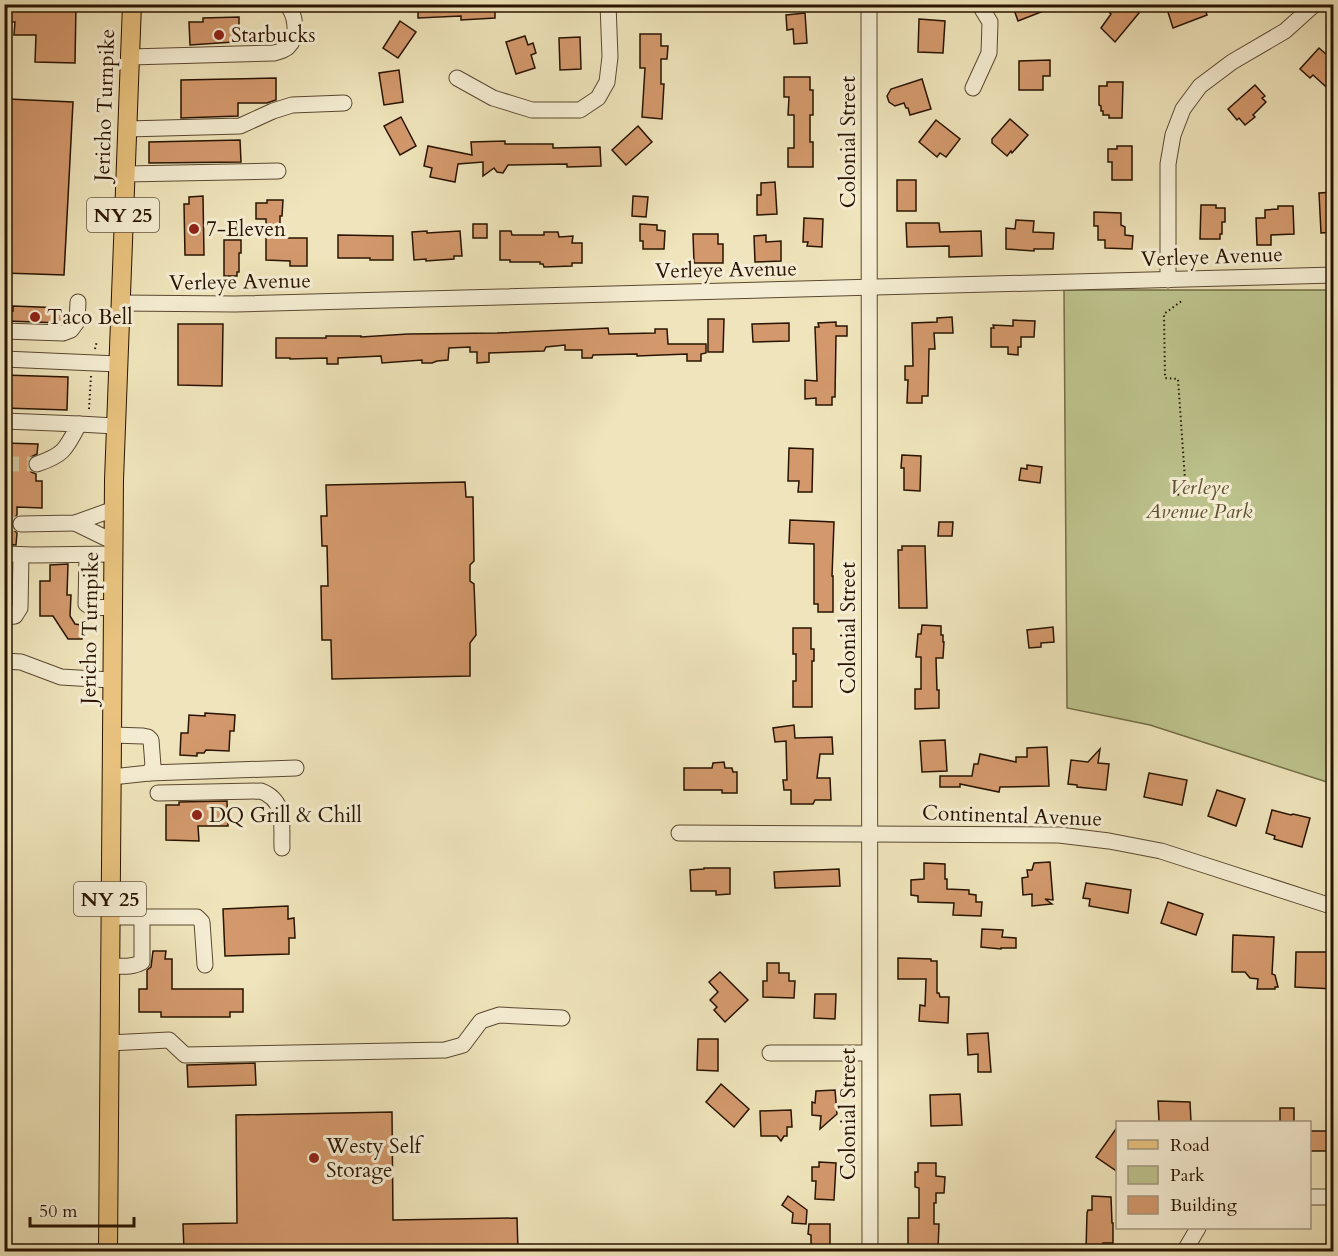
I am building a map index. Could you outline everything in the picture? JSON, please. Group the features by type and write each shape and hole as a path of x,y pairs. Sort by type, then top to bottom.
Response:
{"main road":[{"name":"Jericho Turnpike","path":"108,1251 111,680 115,426 132,4"}],"street":[{"path":"130,57 263,54 281,51 288,47 293,38 295,22 292,10 286,4"},
{"path":"457,78 493,98 532,110 580,110 598,98 608,82 610,57 608,4"},
{"name":"Colonial Street","path":"868,4 870,1251"},
{"path":"973,88 989,53 990,22 979,4"},
{"path":"1168,280 1168,164 1173,135 1183,109 1200,86 1232,62 1285,31 1314,4"},
{"path":"127,129 240,126 292,105 344,104"},
{"path":"125,174 278,171"},
{"name":"Verleye Avenue","path":"120,303 235,304 1334,275"},
{"path":"4,331 63,333 71,330 76,322 78,302"},
{"path":"4,359 118,364"},
{"path":"4,421 115,426"},
{"path":"37,464 53,459 68,447 79,424"},
{"path":"21,524 75,523 114,509"},
{"path":"75,523 114,548"},
{"path":"4,554 87,555 114,548"},
{"path":"4,617 15,616 20,608 21,555"},
{"path":"87,555 86,604 92,608 113,608"},
{"path":"4,661 21,662 61,677 111,680"},
{"path":"112,735 143,736 151,740 153,766 148,773"},
{"path":"112,777 148,773 296,768"},
{"path":"158,793 261,790 276,799 280,808 282,848"},
{"name":"Continental Avenue","path":"679,833 1059,835 1109,841 1161,851 1334,907"},
{"path":"111,917 197,917 202,922 205,965"},
{"path":"110,966 132,967 142,962 142,917"},
{"path":"109,1043 169,1040 185,1055 445,1050 463,1045 481,1021 499,1015 562,1018"},
{"path":"770,1053 869,1053"},
{"path":"1311,1197 1334,1197"},
{"path":"1184,1251 1197,1229"}],"path":[{"path":"1173,495 1186,494 1178,379 1165,378 1164,314 1183,300"}],"green space":[{"name":"Verleye Avenue Park","path":"1064,290 1333,290 1333,784 1150,725 1067,708"}],"building":[{"path":"10,4 76,4 75,63 35,62 36,35 14,35 15,22 10,22"},
{"path":"418,4 495,4 495,18 461,20 461,16 418,18"},
{"path":"1012,4 1059,4 1059,5 1018,21"},
{"path":"1115,4 1129,4 1139,13 1115,42 1101,28"},
{"path":"1180,4 1203,4 1207,15 1173,28 1167,9"},
{"path":"805,13 807,43 794,44 793,29 787,30 786,15"},
{"name":"Starbucks","path":"239,17 239,30 247,30 248,41 190,45 189,22 203,22 203,18"},
{"path":"919,19 945,21 943,53 918,52"},
{"path":"400,21 416,32 398,58 383,48"},
{"path":"640,34 661,34 661,46 668,46 667,59 661,59 661,84 664,84 662,119 642,117 645,68 640,68"},
{"path":"525,36 528,45 533,43 536,53 531,55 535,68 516,74 506,42"},
{"path":"580,37 581,69 560,70 559,38"},
{"path":"1319,48 1334,61 1334,94 1313,75 1310,78 1300,69"},
{"path":"1050,60 1050,76 1043,76 1043,90 1019,90 1019,61"},
{"path":"399,70 403,102 384,105 379,73"},
{"path":"784,77 810,77 810,90 813,90 810,142 813,142 813,167 788,167 788,148 794,148 794,115 788,115 789,97 784,97"},
{"path":"276,78 276,100 267,103 238,103 238,116 181,118 181,80"},
{"path":"922,79 931,109 910,115 904,103 895,106 889,102 887,96 891,89"},
{"path":"1107,82 1123,82 1122,118 1109,118 1109,115 1103,115 1101,111 1099,86 1107,86"},
{"path":"1255,85 1265,96 1262,98 1266,102 1253,115 1255,117 1245,125 1239,118 1237,120 1228,109"},
{"path":"8,99 73,102 64,275 4,273 4,178"},
{"path":"401,117 416,146 400,155 384,126"},
{"path":"1010,119 1028,135 1007,156 992,143 992,139"},
{"path":"936,120 960,139 946,157 940,153 937,157 919,142"},
{"path":"638,126 652,142 626,165 612,150"},
{"path":"240,140 241,162 149,163 149,142"},
{"path":"505,141 505,144 553,144 553,148 600,147 601,166 508,165 503,173 497,172 494,168 483,176 483,162 458,164 455,182 430,177 432,168 424,166 428,146 472,155 471,142"},
{"path":"1117,146 1132,146 1132,180 1112,180 1112,162 1108,162 1108,149 1117,149"},
{"path":"897,180 916,180 916,211 897,211"},
{"path":"775,182 777,214 757,215 757,195 761,195 761,183"},
{"path":"1334,192 1334,232 1321,233 1319,193"},
{"name":"7-Eleven","path":"203,196 204,255 185,255 184,204 189,204 189,197"},
{"path":"633,196 648,197 646,217 632,216"},
{"path":"267,200 283,200 280,238 307,238 307,266 290,266 290,261 266,260 266,219 256,219 256,203 267,203"},
{"path":"1201,205 1216,205 1216,208 1225,208 1225,222 1222,222 1220,239 1200,239"},
{"path":"1278,206 1293,206 1294,234 1271,235 1271,245 1257,245 1256,218 1265,218 1265,210 1278,209"},
{"path":"1094,212 1121,213 1121,225 1125,227 1125,235 1133,236 1132,249 1105,248 1105,240 1098,240 1098,226 1094,226"},
{"path":"804,218 823,219 822,247 807,246 808,242 803,242"},
{"path":"1016,220 1034,221 1033,232 1054,233 1053,249 1034,249 1034,251 1006,249 1006,228 1015,229"},
{"path":"906,223 939,223 940,232 981,231 982,256 949,257 949,246 907,247"},
{"path":"473,224 487,224 487,238 473,238"},
{"path":"640,224 657,225 657,230 665,231 664,249 643,249 643,241 640,241"},
{"path":"427,231 427,233 460,231 462,256 454,256 454,259 414,260 412,232"},
{"path":"500,231 511,231 512,235 544,235 544,232 558,232 559,237 573,236 572,243 582,243 582,263 572,263 572,266 544,267 540,262 500,260"},
{"path":"693,234 718,234 718,244 723,244 723,263 694,263"},
{"path":"338,235 393,236 393,260 338,258"},
{"path":"766,235 766,242 781,241 781,261 755,262 754,236"},
{"path":"224,240 241,240 237,276 224,276"},
{"name":"Taco Bell","path":"13,306 63,308 62,323 7,321 8,311 13,311"},
{"path":"952,317 953,333 934,333 935,349 929,349 928,396 922,396 922,403 907,403 908,380 905,380 905,366 913,366 912,323 937,322 937,318"},
{"path":"708,319 724,319 723,352 708,352"},
{"path":"1013,320 1035,321 1034,337 1021,337 1018,355 1008,354 1008,347 991,347 993,325 1013,326"},
{"path":"836,322 836,326 847,326 847,336 836,336 835,397 832,397 832,405 816,405 816,398 805,399 805,380 817,381 815,327 819,327 818,323"},
{"path":"789,323 789,341 753,342 752,324"},
{"path":"178,324 223,324 222,386 178,385"},
{"path":"608,328 609,334 655,333 655,329 667,329 668,344 706,344 706,353 701,354 701,361 687,361 687,354 593,355 592,358 582,358 582,350 565,350 565,345 546,347 544,351 489,353 489,362 477,363 477,352 470,352 470,347 449,348 448,360 432,363 422,363 422,360 382,363 381,356 338,358 338,364 327,364 327,358 276,358 276,338"},
{"path":"4,375 68,377 67,410 4,408"},
{"path":"4,443 38,444 37,454 29,458 28,467 36,474 36,481 42,481 42,508 17,507 17,515 11,524 17,533 16,545 4,544"},
{"path":"789,448 813,449 812,492 798,492 799,481 788,481"},
{"path":"902,455 921,456 920,491 904,490"},
{"path":"1027,465 1042,467 1040,483 1019,480 1021,468 1027,469"},
{"path":"465,482 466,497 473,497 474,561 470,565 470,581 474,584 476,635 470,643 470,676 332,679 331,640 322,640 321,586 328,586 327,546 322,546 321,516 327,516 326,485"},
{"path":"790,520 834,522 833,612 818,612 818,604 814,604 814,544 789,543"},
{"path":"939,522 953,522 952,536 938,536"},
{"path":"902,546 925,546 927,608 899,608 898,550 902,550"},
{"path":"68,564 67,595 71,595 70,616 75,624 83,627 82,639 68,639 53,616 40,616 40,581 50,581 50,565"},
{"path":"922,625 941,626 941,635 943,635 943,658 936,658 939,708 915,709 915,689 921,689 921,657 916,657 918,634 921,634"},
{"path":"1053,627 1054,642 1041,643 1041,647 1029,648 1027,630"},
{"path":"793,628 811,628 811,649 814,649 812,707 793,707 796,654 793,654"},
{"path":"205,713 235,715 234,731 230,731 229,751 206,750 204,753 197,753 197,756 180,755 181,733 188,733 189,715 205,716"},
{"path":"794,725 795,738 832,737 833,754 820,754 817,778 830,778 831,800 815,800 813,804 791,804 791,790 784,790 783,780 787,780 786,741 775,742 773,728"},
{"path":"945,740 947,771 922,772 920,741"},
{"path":"1047,747 1049,786 1000,787 999,792 960,784 960,787 940,787 940,776 972,776 974,764 978,764 980,754 1016,762 1016,757 1027,757 1027,748"},
{"path":"1100,749 1098,763 1109,764 1106,790 1068,784 1071,760 1088,762"},
{"path":"724,762 725,768 732,768 733,772 737,772 737,793 722,793 722,790 684,790 684,768 712,768 713,763"},
{"path":"1149,773 1187,780 1182,805 1144,797"},
{"path":"1217,790 1245,799 1236,826 1208,816"},
{"name":"DQ Grill & Chill","path":"227,801 228,826 198,826 199,841 166,840 166,805 179,805 179,802"},
{"path":"1272,810 1310,818 1302,847 1274,839 1275,836 1266,833"},
{"path":"1050,862 1053,900 1045,899 1052,904 1032,906 1032,894 1023,895 1022,878 1028,877 1027,870 1032,870 1034,863"},
{"path":"924,863 945,864 947,889 969,890 969,894 976,895 976,902 982,902 981,916 953,915 954,903 918,902 918,896 911,895 911,880 924,879"},
{"path":"730,868 730,894 716,895 716,891 691,891 690,870"},
{"path":"839,869 840,886 775,888 774,872"},
{"path":"1086,883 1131,890 1128,913 1089,906 1090,899 1083,898"},
{"path":"1168,902 1203,914 1196,935 1161,923"},
{"path":"288,906 288,919 294,918 295,938 289,938 289,954 225,956 223,909"},
{"path":"982,929 1003,930 1002,937 1016,938 1016,948 981,947"},
{"path":"1233,935 1274,937 1272,974 1275,975 1278,987 1257,989 1258,979 1250,978 1245,972 1232,972"},
{"path":"153,951 166,951 165,959 172,959 172,989 243,989 243,1012 230,1012 230,1017 161,1017 161,1012 139,1012 139,989 147,989 147,970 151,967"},
{"path":"1296,952 1334,952 1334,989 1295,987"},
{"path":"898,958 937,961 937,993 940,997 949,997 948,1023 919,1021 920,1005 925,1006 926,979 898,979"},
{"path":"767,963 779,963 779,973 789,973 789,981 795,981 794,998 763,997 763,981 767,981"},
{"path":"720,972 748,1000 725,1022 714,1010 717,1007 710,1000 718,992 709,982"},
{"path":"815,994 836,994 835,1019 814,1018"},
{"path":"988,1033 991,1072 978,1072 978,1054 968,1055 967,1034"},
{"path":"698,1039 718,1039 718,1071 697,1070"},
{"path":"255,1063 256,1085 188,1087 187,1065"},
{"path":"721,1084 749,1109 734,1127 706,1102"},
{"path":"835,1090 837,1114 820,1129 821,1116 812,1115 812,1102 815,1103 816,1091"},
{"path":"960,1094 962,1125 931,1126 930,1095"},
{"path":"1158,1101 1190,1102 1191,1121 1159,1121"},
{"path":"1280,1108 1294,1108 1294,1121 1280,1121"},
{"path":"791,1110 792,1127 787,1127 787,1136 784,1136 781,1141 777,1136 761,1136 760,1111"},
{"path":"392,1112 393,1220 517,1218 518,1251 184,1251 183,1224 237,1223 236,1115"},
{"path":"1116,1129 1116,1171 1096,1157"},
{"path":"1311,1131 1328,1131 1329,1151 1311,1151"},
{"path":"819,1162 836,1163 834,1200 815,1199 816,1181 812,1181 812,1167 819,1167"},
{"path":"918,1163 936,1163 936,1176 945,1177 944,1193 936,1193 936,1203 934,1203 934,1224 939,1224 938,1249 933,1249 933,1251 913,1251 913,1245 908,1245 908,1218 919,1218 919,1188 915,1187 915,1172 918,1172"},
{"path":"788,1196 807,1210 806,1224 792,1223 793,1213 782,1205"},
{"path":"1092,1196 1111,1197 1113,1243 1103,1243 1103,1251 1086,1251 1087,1213 1088,1210 1092,1210"},
{"path":"809,1224 830,1224 830,1251 811,1251"}],"tunnel":[{"path":"4,464 37,464"},
{"path":"4,523 21,524"}],"place":[{"name":"Starbucks","path":"219,35"},
{"name":"7-Eleven","path":"194,229"},
{"name":"Taco Bell","path":"35,317"},
{"name":"DQ Grill & Chill","path":"197,815"},
{"name":"Westy Self Storage","path":"314,1158"}]}
